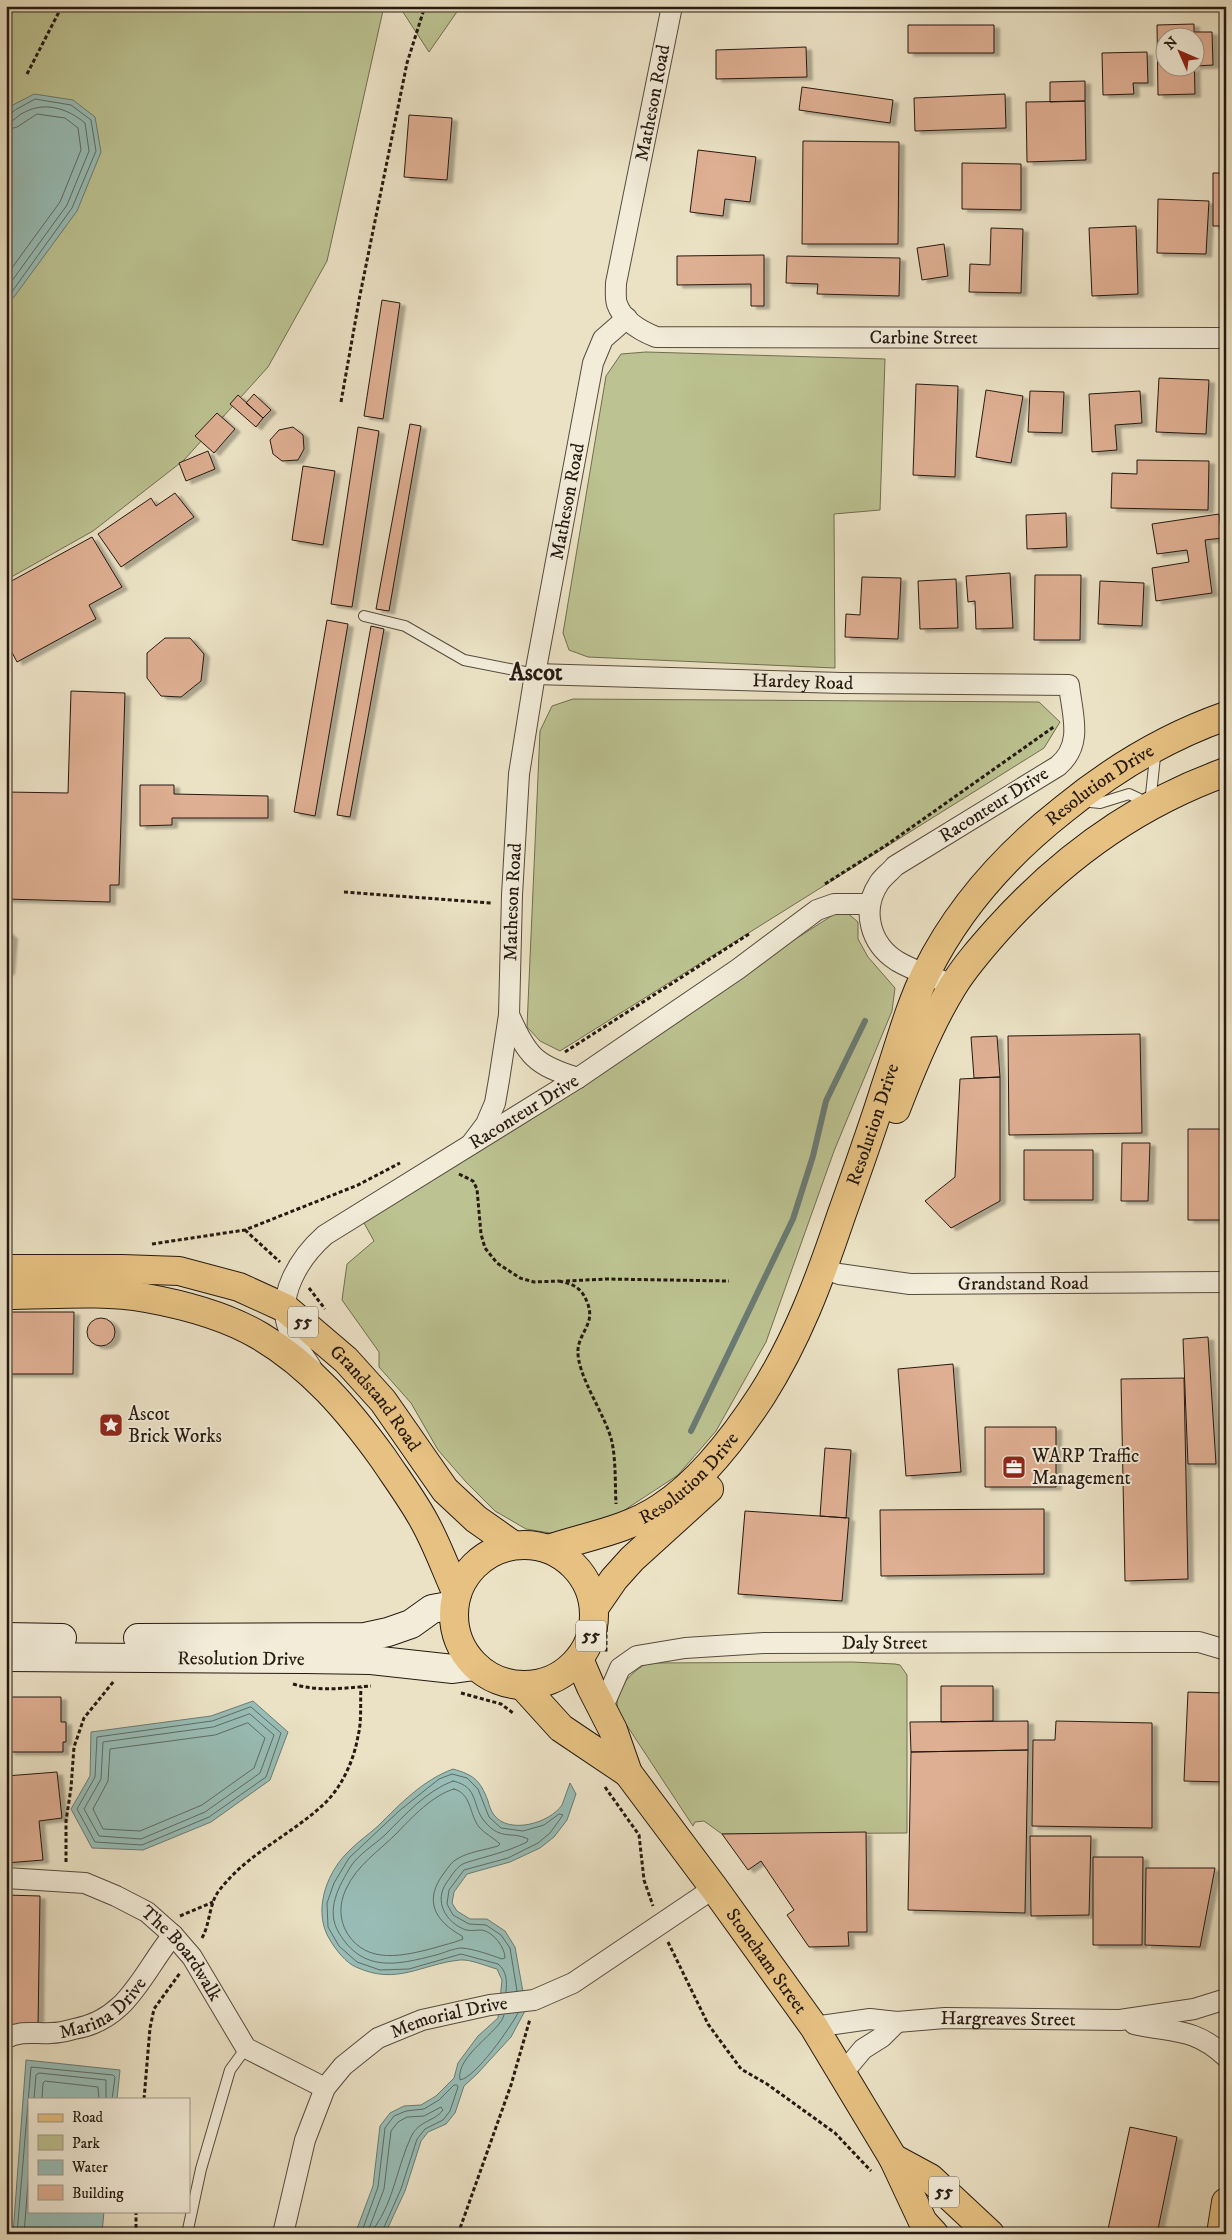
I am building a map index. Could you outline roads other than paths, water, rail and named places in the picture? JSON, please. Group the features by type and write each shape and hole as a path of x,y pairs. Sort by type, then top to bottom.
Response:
{"main road":[{"name":"Resolution Drive","path":"601,1615 614,1579 632,1559 705,1494 750,1442 769,1416 806,1351 909,1013 926,974 953,927 997,870 1038,830 1075,800 1140,754 1162,742 1226,716"},
{"name":"Resolution Drive","path":"549,1549 572,1541 612,1532 661,1508 709,1464 732,1437 781,1366 831,1271 904,1087 935,1018 954,985 998,929 1053,873 1086,846 1150,805 1226,772"},
{"name":"Grandstand Road","path":"6,1269 179,1271 239,1287 285,1308 346,1360 383,1400 444,1490 476,1519 513,1545"},
{"name":"Grandstand Road","path":"6,1294 104,1295 144,1298 184,1306 224,1319 260,1336 297,1362 325,1387 352,1416 402,1485 424,1522 456,1599"},
{"name":"55","path":"513,1545 531,1545 549,1549 564,1557 579,1571 590,1588 601,1615 579,1659 563,1674 544,1683 522,1686 497,1680 475,1666 464,1653 457,1638 454,1621 456,1599 465,1576 478,1562 494,1551 513,1545"},
{"name":"Stoneham Street","path":"579,1659 596,1698 613,1730 628,1772 814,2026 892,2158 923,2222 934,2234"},
{"name":"Stoneham Street","path":"522,1686 560,1728 628,1772"},
{"name":"55","path":"892,2158 930,2178 990,2234"},
{"path":"1221,2234 1226,2202"}],"street":[{"name":"Matheson Road","path":"471,1144 486,1124 495,1103 509,1015 512,895 519,774 535,674 593,363 603,339 627,318 617,303 616,284 672,6"},
{"name":"Carbine Street","path":"627,318 640,330 656,337 1226,338"},
{"name":"Hardey Road","path":"535,674 842,683 1069,685"},
{"name":"Raconteur Drive","path":"954,985 896,960 873,935 869,922 870,904 879,883 895,866 1068,758 1075,737 1069,685"},
{"name":"Raconteur Drive","path":"325,1387 288,1329 285,1308 293,1274 310,1248 325,1235 578,1078 738,969 817,910 834,904 870,904"},
{"name":"Matheson Road","path":"509,1015 521,1041 534,1060 553,1071 578,1078"},
{"name":"Grandstand Road","path":"831,1271 910,1284 1226,1282"},
{"name":"Resolution Drive","path":"6,1637 325,1638 365,1636 405,1626 432,1609 456,1599"},
{"name":"Daly Street","path":"1199,1642 1217,1636 1226,1636"},
{"name":"Daly Street","path":"596,1698 620,1668 637,1656 685,1648 764,1643 1199,1642 1226,1650"},
{"name":"Resolution Drive","path":"6,1657 371,1660 453,1669 475,1666"},
{"name":"The Boardwalk","path":"6,1878 85,1884 116,1896 147,1912 173,1935 192,1957 246,2048"},
{"name":"Memorial Drive","path":"284,2234 305,2140 325,2088 343,2066 378,2038 422,2020 490,2005 536,1999 573,1983 714,1888"},
{"name":"Marina Drive","path":"6,2038 31,2032 50,2033 98,2024 115,2012 132,1995 173,1935"},
{"name":"Hargreaves Street","path":"814,2026 870,2020 897,2022 945,2018 1120,2020 1194,2009 1226,1999"},
{"name":"Hargreaves Street","path":"1120,2020 1156,2029 1184,2032 1202,2038 1226,2057"},
{"path":"842,2074 863,2049 882,2037 897,2022"},
{"path":"246,2048 325,2088"}],"lane":[{"path":"364,616 405,626 464,660 535,674"},
{"path":"1075,800 1100,803 1129,794 1150,805 1155,757 1162,742"},
{"path":"187,2234 201,2169 230,2070 246,2048"}],"water":[{"path":"34,94 73,100 95,117 101,152 77,211 14,297 6,302 6,114 11,106"},
{"path":"253,1701 288,1732 270,1780 211,1822 143,1850 92,1848 71,1809 90,1776 91,1732 211,1716"},
{"path":"453,1769 475,1779 482,1788 494,1815 501,1821 509,1824 529,1824 548,1817 562,1805 570,1783 576,1794 567,1820 554,1837 540,1848 510,1862 467,1874 454,1892 452,1903 457,1911 470,1919 487,1919 505,1931 515,1947 526,2009 511,2037 464,2086 455,2113 446,2124 428,2132 421,2141 405,2191 385,2234 355,2234 373,2186 380,2126 390,2113 404,2106 421,2105 436,2096 454,2078 458,2063 478,2036 498,2018 502,1980 497,1969 464,1960 446,1962 397,1974 371,1972 356,1967 338,1952 325,1929 322,1918 324,1895 332,1873 350,1850 412,1793 432,1779"},
{"path":"26,2060 120,2070 117,2098 28,2098 28,2212 104,2212 102,2234 13,2234"}],"waterway":[{"path":"691,1431 793,1219 813,1156 826,1101 865,1021"}],"place":[{"name":"Ascot Brick Works","path":"111,1425"},
{"name":"WARP Traffic Management","path":"1014,1467"}],"district":[{"name":"Ascot","path":"536,673"}]}
